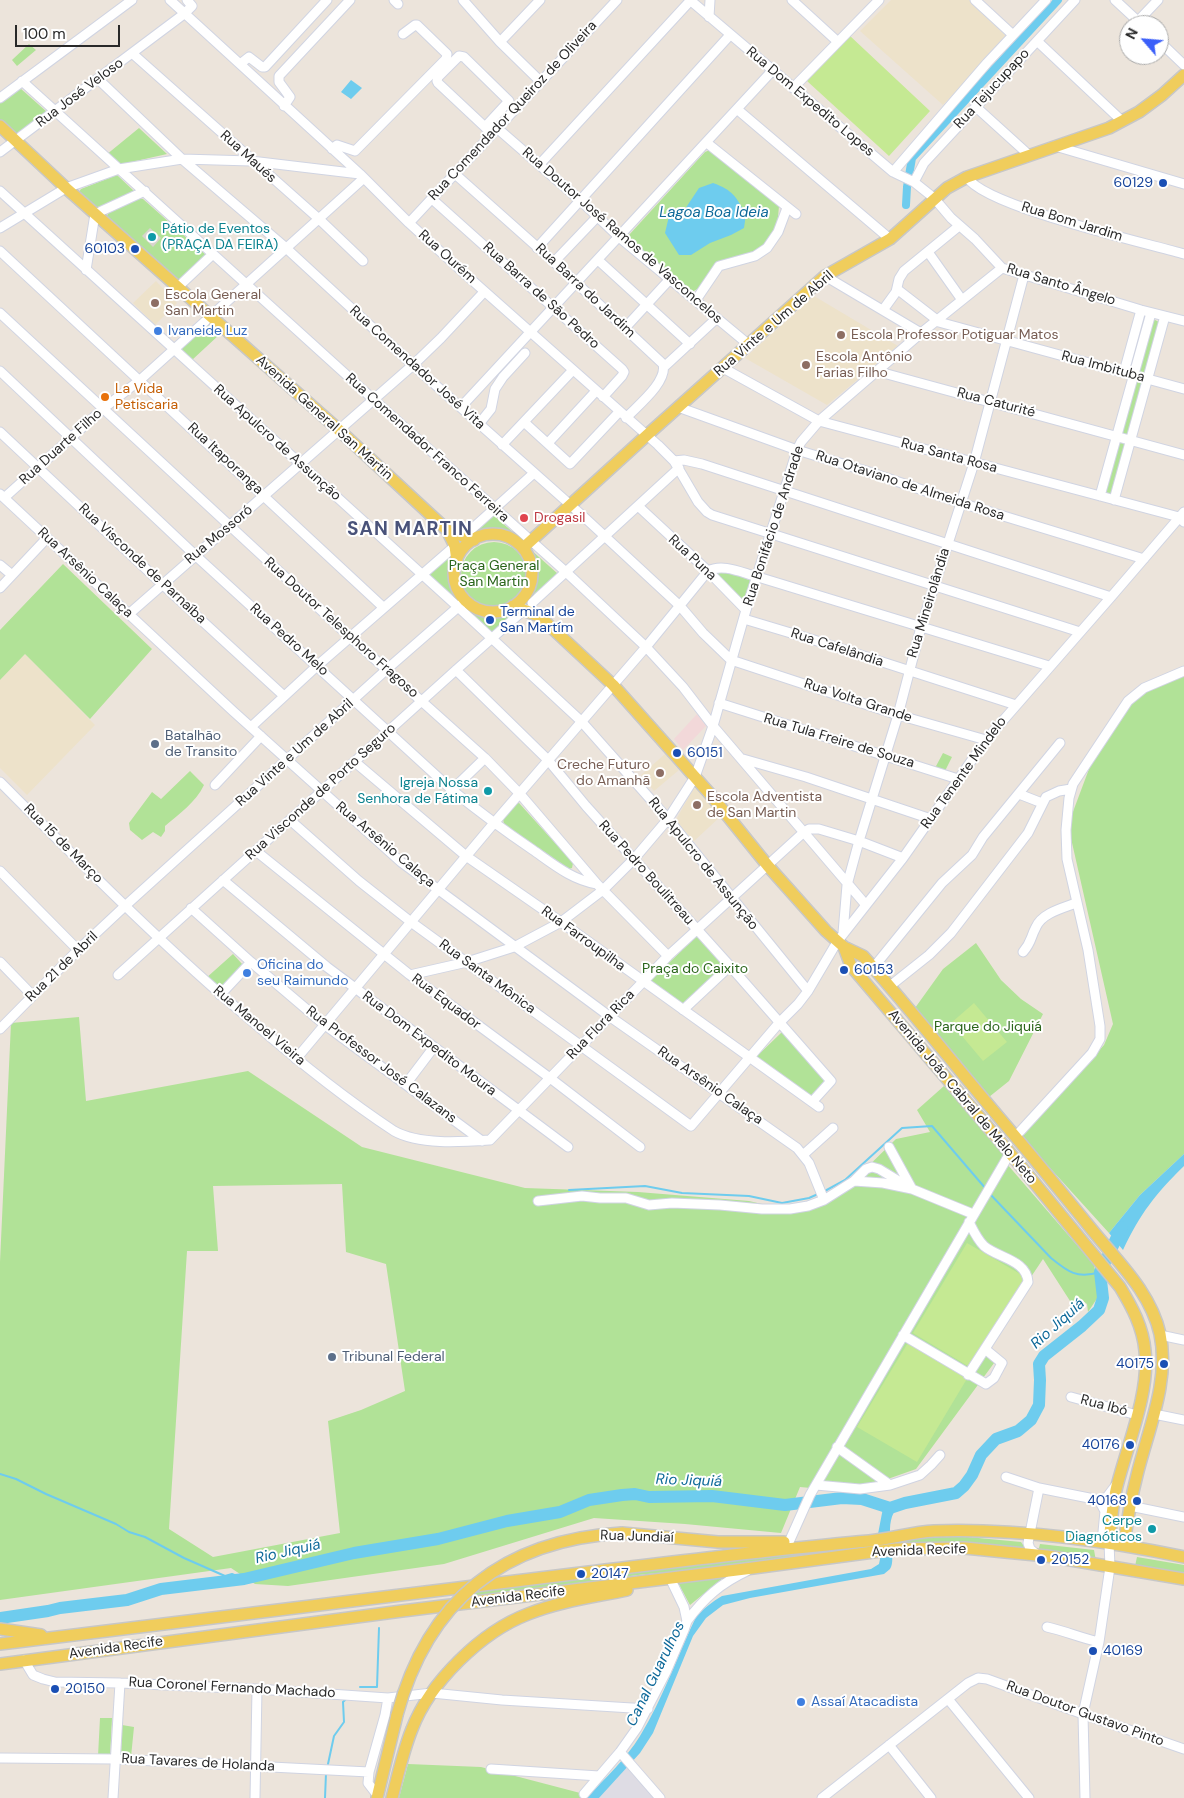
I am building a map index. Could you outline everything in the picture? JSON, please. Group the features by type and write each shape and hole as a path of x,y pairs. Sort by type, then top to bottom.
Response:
{"main road":[{"name":"Rua Vinte e Um de Abril","path":"527,544 825,276 890,239 947,188 967,177 1085,137 1122,121 1162,95 1184,75"},
{"name":"Avenida General San Martin","path":"0,126 66,188 339,430 447,530 455,546 457,561"},
{"name":"Avenida General San Martin","path":"447,530 469,538"},
{"path":"524,606 529,595 532,573 527,544 491,534 469,538 455,569 456,586 462,604 488,612 524,606 539,616 613,685 695,777 768,866 841,941"},
{"path":"524,606 523,598 529,587"},
{"name":"Avenida João Cabral de Melo Neto","path":"841,941 858,952 890,986 1131,1277 1144,1294 1152,1310 1160,1335 1162,1370 1154,1414 1136,1475 1124,1546"},
{"name":"Avenida João Cabral de Melo Neto","path":"841,941 851,966 1010,1153 1120,1287 1140,1324 1146,1351 1145,1374 1137,1415 1119,1480 1109,1543"},
{"name":"Avenida Recife","path":"0,1664 402,1611 754,1568 896,1543 932,1531 990,1531 1064,1537 1184,1557"},
{"name":"Rua Jundiaí","path":"378,1797 397,1714 411,1671 428,1638 451,1608 486,1577 513,1559 548,1545 573,1538 622,1533 718,1542 789,1542 811,1545"},
{"name":"Avenida Recife","path":"896,1543 1039,1556 1184,1579"},
{"name":"Avenida Recife","path":"0,1644 811,1545 874,1546"},
{"path":"392,1798 412,1728 432,1693 469,1652 508,1623 526,1614 560,1604 640,1587 667,1578"},
{"path":"0,1629 60,1638"}],"street":[{"path":"0,98 132,0"},
{"name":"Rua Ourém","path":"170,0 362,176 409,223 484,292 677,465 702,508 707,512 771,535 1080,632"},
{"path":"184,14 192,6 187,0"},
{"path":"240,64 249,57 262,67 266,67 327,0"},
{"path":"284,106 290,98 279,82 279,76 350,0"},
{"path":"463,0 500,42 540,82"},
{"path":"500,42 540,0"},
{"name":"Rua Comendador Queiroz de Oliveira","path":"409,223 455,174 492,130 617,0"},
{"path":"539,164 690,0"},
{"name":"Rua Dom Expedito Lopes","path":"690,0 730,36 897,174 912,181 934,198"},
{"path":"709,17 710,0"},
{"path":"792,0 838,42"},
{"path":"793,88 879,0"},
{"path":"975,0 1013,35"},
{"name":"Rua Tejucupapo","path":"897,174 987,63 1046,0"},
{"name":"Rua Tejucupapo","path":"912,181 924,163 1075,0"},
{"path":"1115,0 1131,15"},
{"path":"1146,15 1158,0"},
{"name":"Rua José Veloso","path":"0,152 184,14"},
{"path":"332,149 337,145 355,151 446,59 446,54 417,25 412,26 403,34"},
{"path":"537,248 730,36"},
{"path":"1037,41 1122,121"},
{"path":"1169,51 1184,65"},
{"name":"Rua Maués","path":"133,54 251,161 319,219 363,261"},
{"path":"460,56 464,57 509,100 492,130 437,81 438,77 460,56"},
{"path":"461,407 738,110 772,71"},
{"name":"Rua Comendador José Vita","path":"98,79 182,159 286,248 604,536 680,606 709,639 731,660"},
{"name":"Rua Comendador Franco Ferreira","path":"22,81 54,112 494,508 527,544 566,572 646,647 683,687 713,726 866,905"},
{"path":"976,107 1029,155"},
{"path":"738,110 890,239"},
{"name":"Rua Doutor José Ramos de Vasconcelos","path":"492,130 539,164 619,237 748,344"},
{"path":"1085,137 1079,145 1080,150 1085,156"},
{"path":"707,143 796,214"},
{"path":"1054,146 1184,184"},
{"path":"0,228 66,188 119,169 182,159 251,161 362,176"},
{"name":"Rua Barra do Jardim","path":"455,174 554,262 660,361 664,367"},
{"name":"Rua Duarte Filho","path":"2,496 38,467 104,408 140,380 319,219 362,176"},
{"name":"Rua Bom Jardim","path":"967,177 984,191 1046,216 1184,254"},
{"name":"Rua Apulcro de Assunção","path":"0,191 422,575 462,604 492,638 581,721 668,819 808,991"},
{"path":"86,270 95,214 145,192"},
{"name":"Rua Santo Ângelo","path":"934,198 959,226 976,239 1002,268 1151,313 1184,321"},
{"name":"Rua Barra de São Pedro","path":"432,199 623,371 622,376 600,394"},
{"name":"Rua Doutor José Ramos de Vasconcelos","path":"696,300 719,266 755,256 767,248 776,237 788,208"},
{"path":"554,262 597,217"},
{"path":"883,310 893,297 904,271 959,226"},
{"name":"Rua Itaporanga","path":"0,251 383,607"},
{"path":"928,252 962,300"},
{"path":"178,287 213,254"},
{"path":"598,260 690,344"},
{"name":"Rua Bonifácio de Andrade","path":"410,975 467,962 514,947 561,922 634,859 668,819 695,777 713,726 746,610 797,450 819,421 921,333 1002,268"},
{"name":"Rua Mineirolândia","path":"841,941 847,885 859,841 898,715 921,627 974,463 1024,275"},
{"path":"825,276 921,333"},
{"path":"625,328 670,279"},
{"path":"897,289 936,321"},
{"name":"Rua Mossoró","path":"129,614 413,365 484,292"},
{"path":"1124,372 1141,310"},
{"name":"Rua Doutor Telesphoro Fragoso","path":"0,313 229,526 485,758 520,794 600,887 668,956"},
{"path":"1100,496 1151,313"},
{"path":"1114,500 1165,316"},
{"path":"524,422 570,464 659,382 663,376 664,367 717,318"},
{"name":"Rua Imbituba","path":"936,321 1184,388"},
{"path":"479,424 491,409 495,390 503,377 526,353"},
{"name":"Rua Santa Rosa","path":"723,368 819,421 1182,517"},
{"path":"502,444 573,370"},
{"name":"Rua Pedro Melo","path":"0,371 195,555 452,790 494,823 566,873 600,887"},
{"name":"Rua Caturité","path":"876,371 1131,439"},
{"path":"548,443 600,394"},
{"name":"Rua Otaviano de Almeida Rosa","path":"678,407 797,450 1144,559"},
{"name":"Rua Visconde de Parnaíba","path":"0,432 284,696"},
{"path":"1131,439 1184,454"},
{"path":"677,465 684,460 702,464 1111,597"},
{"name":"Rua Visconde de Porto Seguro","path":"118,975 492,638 524,606 566,572 638,506 677,465"},
{"path":"469,538 494,508 534,473"},
{"name":"Rua Arsênio Calaça","path":"2,496 288,759 321,792 401,862 609,1016 790,1142 804,1155 815,1174 823,1195"},
{"name":"Rua Puna","path":"638,506 708,571 746,610"},
{"name":"Rua Tenente Mindelo","path":"691,1126 808,991 866,905 903,858 986,740 1182,517"},
{"path":"0,588 48,538"},
{"path":"251,727 383,607 455,546"},
{"path":"0,565 12,575"},
{"path":"296,1059 494,823 646,647 708,571 713,568 722,568 758,577 1050,666"},
{"name":"Rua Vinte e Um de Abril","path":"125,906 386,670 462,604"},
{"name":"Rua Cafelândia","path":"744,619 1016,706"},
{"name":"Rua Volta Grande","path":"731,660 898,715 986,740"},
{"name":"Rua Pedro Boulitreau","path":"456,670 548,760 831,1081 816,1105"},
{"name":"Avenida João Cabral de Melo Neto","path":"1015,1137 1092,1053 1100,1039 1092,968 1066,859 1067,811 1071,789 1078,775 1128,701 1144,688 1184,671"},
{"name":"Rua Tula Freire de Souza","path":"719,703 958,779"},
{"path":"215,785 261,736"},
{"path":"873,968 942,883 972,855 983,838 1060,743"},
{"path":"452,790 485,758"},
{"path":"742,759 806,777 931,818"},
{"name":"Rua Farroupilha","path":"354,762 466,856 816,1105"},
{"name":"Rua 15 de Março","path":"0,782 125,906"},
{"path":"890,986 951,933 1028,833 1042,803 1049,795 1071,789"},
{"path":"1019,794 1042,803"},
{"name":"Rua Santa Mônica","path":"290,820 359,882 411,922 691,1126"},
{"path":"804,832 809,829 819,829 859,841 903,858"},
{"name":"Rua Flora Rica","path":"486,1140 550,1078 668,956 804,832"},
{"name":"Rua Equador","path":"256,851 383,955 640,1147"},
{"path":"0,871 78,950"},
{"name":"Rua Dom Expedito Moura","path":"223,880 355,989 568,1147"},
{"path":"1023,952 1032,942 1035,928 1042,919 1076,903"},
{"name":"Rua Manoel Vieira","path":"125,906 220,995 296,1059 379,1121 401,1135 420,1140 486,1140"},
{"name":"Rua 21 de Abril","path":"0,1029 32,995 125,906"},
{"name":"Rua Professor José Calazans","path":"191,908 325,1025 486,1140"},
{"path":"0,962 32,995"},
{"path":"220,995 251,962"},
{"path":"682,1010 730,966"},
{"path":"406,1084 434,1047"},
{"path":"804,1155 833,1128"},
{"path":"889,1147 912,1189"},
{"path":"789,1542 810,1495 837,1447 1010,1153"},
{"path":"538,1201 590,1196 626,1198 649,1204 701,1204 778,1210 808,1206 823,1195 854,1181 866,1170 872,1167 879,1169 912,1189 971,1218 978,1239 983,1245 1021,1266 1028,1277 1028,1285 968,1374"},
{"path":"854,1181 883,1183 912,1189"},
{"path":"904,1335 984,1384 987,1384 994,1378 1002,1363 985,1349"},
{"path":"1160,1335 1184,1340"},
{"name":"Rua Ibó","path":"1071,1397 1137,1415"},
{"path":"1154,1414 1184,1420"},
{"path":"837,1447 890,1485"},
{"path":"816,1485 860,1489 890,1485 920,1475 940,1455"},
{"path":"1006,1477 1039,1488 1099,1500 1105,1512 1103,1535 1109,1543 1110,1567 1099,1642 1083,1714 1085,1798"},
{"name":"Avenida João Cabral de Melo Neto","path":"1099,1500 1108,1496 1119,1480"},
{"path":"1039,1488 1028,1547 1039,1556"},
{"path":"1130,1506 1184,1517"},
{"path":"584,1794 622,1753 648,1709 687,1621 710,1593 731,1579 754,1568"},
{"path":"667,1578 681,1597 687,1621"},
{"path":"1047,1627 1099,1642"},
{"name":"Rua Coronel Fernando Machado","path":"24,1660 33,1675 55,1682 120,1682 388,1698 432,1693 502,1700 648,1709"},
{"name":"Rua Doutor Gustavo Pinto","path":"948,1699 973,1680 987,1678 1184,1749"},
{"path":"113,1798 120,1682"},
{"path":"255,1798 257,1689"},
{"path":"378,1797 368,1783 369,1772 388,1698"},
{"path":"822,1798 833,1795 889,1745 948,1699 1029,1798"},
{"path":"889,1745 931,1798"},
{"path":"622,1753 660,1798"},
{"name":"Rua Tavares de Holanda","path":"0,1758 115,1759 369,1772"},
{"path":"491,1769 599,1776"}],"shaded area":[{"path":"891,0 969,0 1007,37 943,105 860,31"},
{"name":"Pátio de Eventos (PRAÇA DA FEIRA)","path":"150,228 161,238 153,247 142,236"},
{"name":"Escola General San Martin","path":"156,281 177,303 155,325 133,303"},
{"path":"814,296 898,346 827,405 745,358"},
{"path":"25,654 95,725 27,795 0,768 0,680"},
{"path":"697,714 706,726 683,750 674,739"},
{"name":"Creche Futuro do Amanhã","path":"665,754 679,770 654,791 641,775"},
{"name":"Escola Adventista de San Martin","path":"693,789 698,789 720,817 693,842 676,820"},
{"path":"627,1767 654,1798 599,1798"}],"green space":[{"path":"849,35 930,111 889,156 807,81"},
{"path":"29,44 36,50 17,66 12,60"},
{"path":"20,88 47,112 17,134 0,121 0,103"},
{"path":"139,128 167,154 118,165 106,155"},
{"path":"713,150 779,206 777,228 759,252 725,262 703,286 692,292 629,241 629,235 705,152"},
{"path":"117,175 135,192 97,209 79,192 81,189"},
{"path":"140,198 206,255 179,283 108,219 109,211"},
{"path":"1153,319 1159,322 1145,373 1139,373 1137,368"},
{"path":"207,324 219,335 192,360 179,348"},
{"path":"1137,381 1143,384 1128,435 1122,434 1121,430"},
{"path":"1120,441 1125,443 1126,446 1113,495 1104,494 1117,444"},
{"path":"493,515 521,539 496,533 472,537 470,535"},
{"name":"Praça General San Martin","path":"494,542 507,545 517,552 524,562 527,575 524,588 517,598 507,605 494,608 481,605 471,598 464,588 461,575 464,562 471,552 481,545"},
{"path":"530,549 558,574 531,597 536,574"},
{"path":"450,554 454,556 451,578 457,597 454,599 428,575"},
{"path":"63,564 152,649 90,719 25,654 0,680 0,630"},
{"path":"715,572 731,573 752,581 745,604"},
{"path":"466,608 479,614 490,616 504,615 517,611 491,633"},
{"path":"1184,669 1184,1154 1140,1195 1109,1233 1021,1136 1104,1045 1113,1024 1068,825 1095,753 1139,689"},
{"path":"943,753 952,757 944,773 935,768"},
{"path":"190,771 204,785 192,802 165,826 165,831 161,837 153,832 142,840 130,830 129,823 152,792 161,799"},
{"path":"519,803 573,863 572,868 569,869 504,824 503,819"},
{"name":"Praça do Caixito","path":"696,937 699,938 726,969 686,1008 652,984 652,979"},
{"name":"Parque do Jiquiá","path":"976,943 1001,980 1021,999 1043,1014 1009,1081 989,1097 915,1008 943,969"},
{"path":"233,954 243,965 221,990 205,979"},
{"path":"974,1003 1007,1042 983,1061 951,1023"},
{"path":"79,1017 86,1101 248,1071 362,1147 525,1188 638,1192 749,1201 783,1209 814,1202 856,1178 896,1139 930,1132 917,1110 944,1086 1006,1155 1007,1164 1094,1265 1100,1294 1088,1312 1087,1304 1078,1297 1072,1304 1043,1259 986,1344 997,1359 916,1469 868,1486 822,1489 800,1487 781,1533 594,1518 444,1564 288,1586 255,1584 231,1568 0,1600 0,1262 11,1023","holes":["342,1184 346,1252 386,1264 405,1391 361,1410 328,1421 340,1533 213,1557 169,1529 187,1251 218,1251 213,1186"]},
{"path":"781,1033 826,1082 812,1099 755,1058"},
{"path":"967,1243 1027,1278 973,1369 913,1333"},
{"path":"909,1341 968,1377 917,1462 857,1427"},
{"path":"936,1534 1021,1542 1024,1546 1023,1549 923,1542 828,1552 742,1565 638,1575 467,1598 481,1587"},
{"path":"1040,1544 1094,1550 1096,1561 1040,1551"},
{"path":"1137,1557 1184,1565 1184,1574 1135,1566"},
{"path":"739,1571 722,1579 690,1605 676,1579"},
{"path":"100,1718 112,1718 110,1757 98,1756"},
{"path":"122,1725 134,1727 131,1757 121,1757"},
{"path":"408,1764 481,1767 584,1794 581,1798 399,1798"}],"water":[{"path":"351,80 362,88 351,99 341,92"},
{"name":"Lagoa Boa Ideia","path":"713,183 730,191 736,199 746,214 744,228 710,243 691,255 679,255 665,233 669,216 685,209 699,188"},
{"path":"1184,1154 1184,1166 1149,1205 1123,1250 1109,1233 1140,1195"},
{"path":"883,1508 896,1509 890,1525 892,1564 890,1569 884,1574 750,1598 723,1605 706,1618 693,1636 653,1733 640,1753 599,1798 587,1798 622,1760 640,1736 663,1692 696,1617 702,1611 722,1596 871,1569 879,1564 880,1559 878,1534"}],"waterway":[{"path":"906,205 912,158 1058,0"},
{"path":"823,1192 845,1180 902,1128 932,1126 986,1189"},
{"path":"569,1190 645,1186 682,1193 749,1196 782,1203 809,1198 818,1194"},
{"path":"989,1193 1051,1258 1063,1267 1073,1273 1085,1275 1100,1272"},
{"name":"Rio Jiquiá","path":"0,1618 127,1600 161,1589 244,1579 354,1553 438,1539 507,1521 560,1512 589,1500 622,1495 635,1494 649,1497 712,1496 785,1505 842,1498 862,1499 890,1508 905,1503 956,1493 972,1475 981,1455 996,1439 1018,1431 1031,1420 1039,1405 1039,1364 1044,1356 1099,1310 1103,1298 1100,1272 1122,1227"},
{"path":"0,1474 16,1479 116,1524 129,1532 145,1537 184,1558 225,1576 232,1574 244,1579"},
{"path":"360,1687 377,1687 379,1628"},
{"path":"328,1764 334,1736 344,1722 343,1702 346,1699"},
{"path":"325,1798 326,1773"}],"place":[{"name":"60129","path":"1163,183"},
{"name":"Pátio de Eventos (PRAÇA DA FEIRA)","path":"152,237"},
{"name":"60103","path":"135,249"},
{"name":"Escola General San Martin","path":"155,303"},
{"name":"Ivaneide Luz","path":"158,331"},
{"name":"Escola Professor Potiguar Matos","path":"841,335"},
{"name":"Escola Antônio Farias Filho","path":"806,365"},
{"name":"La Vida Petiscaria","path":"105,397"},
{"name":"Drogasil","path":"524,518"},
{"name":"Terminal de San Martím","path":"490,620"},
{"name":"Batalhão de Transito","path":"155,744"},
{"name":"60151","path":"677,753"},
{"name":"Creche Futuro do Amanhã","path":"660,773"},
{"name":"Igreja Nossa Senhora de Fátima","path":"488,791"},
{"name":"Escola Adventista de San Martin","path":"697,805"},
{"name":"60153","path":"844,970"},
{"name":"Oficina do seu Raimundo","path":"247,973"},
{"name":"Tribunal Federal","path":"332,1357"},
{"name":"40175","path":"1164,1364"},
{"name":"40176","path":"1130,1445"},
{"name":"40168","path":"1137,1501"},
{"name":"Cerpe Diagnóticos","path":"1152,1529"},
{"name":"20152","path":"1041,1560"},
{"name":"20147","path":"581,1574"},
{"name":"40169","path":"1093,1651"},
{"name":"20150","path":"55,1689"},
{"name":"Assaí Atacadista","path":"801,1702"}],"district":[{"name":"SAN MARTIN","path":"410,530"}],"water label":[{"name":"Canal Guarulhos","path":"656,1674"}]}
